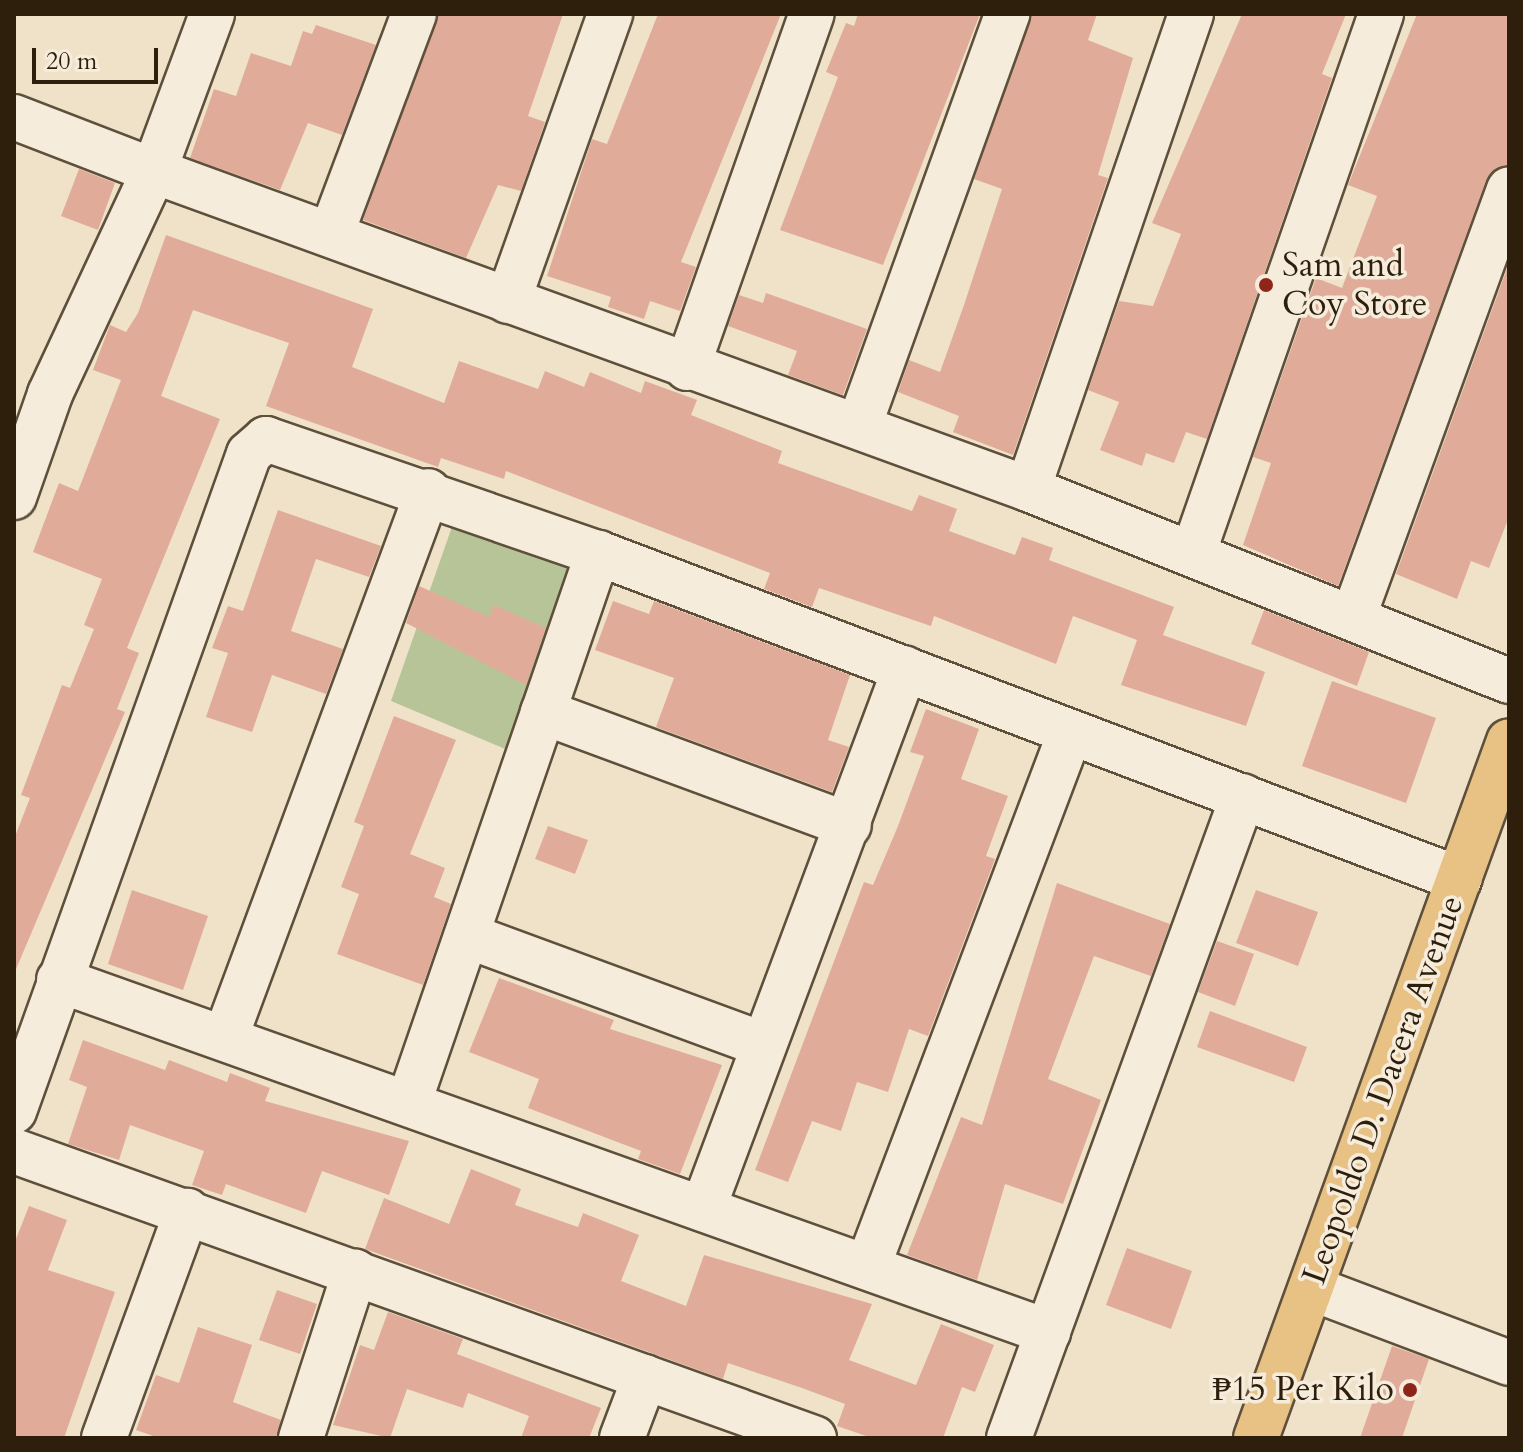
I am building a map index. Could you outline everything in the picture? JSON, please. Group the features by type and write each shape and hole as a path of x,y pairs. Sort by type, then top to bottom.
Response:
{"main road":[{"name":"Leopoldo D. Dacera Avenue","path":"1256,1438 1509,741"}],"street":[{"path":"14,497 32,388 154,171 212,14"},
{"path":"332,232 414,14"},
{"path":"508,301 610,14"},
{"path":"687,368 812,14"},
{"path":"859,426 1007,14"},
{"path":"1028,489 1191,14"},
{"path":"1193,554 1381,14"},
{"path":"14,117 154,171 332,232 687,368 859,426 1028,489 1509,681"},
{"path":"1353,618 1509,190"},
{"path":"14,1111 249,454 279,437 598,553 1459,879"},
{"path":"226,1036 428,491"},
{"path":"409,1102 598,553"},
{"path":"703,1209 761,1044 849,825 905,669"},
{"path":"543,712 849,825"},
{"path":"868,1266 1070,733"},
{"path":"1009,1438 1243,796"},
{"path":"468,936 761,1044"},
{"path":"59,980 226,1036 1048,1332"},
{"path":"14,1151 813,1438"},
{"path":"104,1438 187,1211"},
{"path":"301,1438 355,1272"},
{"path":"1311,1288 1509,1363"},
{"path":"622,1438 645,1377"}],"green space":[{"path":"454,521 582,568 515,753 391,701"}],"building":[{"path":"438,14 563,14 528,116 545,122 521,191 498,185 466,258 363,220"},
{"path":"658,14 781,14 681,262 696,267 680,311 650,301 644,319 608,307 611,297 547,276 592,139 607,144"},
{"path":"858,14 980,14 883,265 780,230 838,77 826,72 846,23 854,26"},
{"path":"1031,14 1097,14 1088,40 1133,58 1098,175 1108,178 1013,455 953,432 959,416 898,392 909,360 940,372 964,305 1002,189 974,179"},
{"path":"1242,14 1346,14 1322,74 1332,78 1207,439 1186,432 1174,463 1146,453 1142,466 1100,450 1119,402 1088,390 1119,301 1153,306 1181,234 1152,223"},
{"path":"1417,14 1509,14 1509,166 1486,181 1338,586 1243,545 1271,463 1253,457 1316,278 1342,288 1377,196 1348,185"},
{"path":"316,25 376,45 342,135 308,123 280,190 190,158 214,89 236,96 251,53 291,66 303,31 312,34"},
{"path":"79,169 115,183 98,230 61,216"},
{"path":"166,235 373,309 352,367 444,403 459,361 538,389 545,371 584,387 590,372 641,393 645,381 697,400 691,415 782,451 778,463 912,511 919,495 957,509 949,531 1015,555 1022,537 1053,548 1049,560 1174,607 1163,635 1265,672 1246,726 1121,685 1137,640 1073,616 1056,664 934,616 931,626 819,588 812,607 764,589 770,573 506,471 504,479 441,458 438,467 266,406 289,343 193,310 161,396 220,419 127,648 139,653 117,709 125,712 14,974 14,839 30,798 21,795 62,685 70,688 94,629 84,625 102,579 33,552 59,483 78,491 121,380 93,370 110,325 126,332 138,313"},
{"path":"1509,263 1509,517 1489,568 1471,561 1457,599 1396,574"},
{"path":"766,293 867,329 843,395 788,375 797,351 728,326 739,295 763,303"},
{"path":"278,510 381,546 369,577 316,559 291,631 343,649 326,694 272,675 252,732 206,717 228,653 212,648 228,606 243,611"},
{"path":"419,586 489,617 494,605 546,628 526,685 406,623"},
{"path":"613,601 649,614 654,601 850,675 828,740 849,747 832,792 656,727 674,678 595,650"},
{"path":"1264,610 1369,652 1357,686 1251,644"},
{"path":"1332,681 1436,718 1406,803 1302,766"},
{"path":"926,709 979,729 961,779 1008,796 986,856 995,859 928,1036 909,1029 888,1092 857,1082 841,1131 812,1121 788,1182 755,1170 864,882 873,885 924,756 910,752"},
{"path":"394,716 456,740 410,854 445,868 434,897 451,904 423,985 337,954 359,894 341,887 364,826 354,822"},
{"path":"548,826 588,840 575,874 535,859"},
{"path":"1057,883 1170,924 1151,976 1094,956 1048,1079 1101,1100 1063,1204 1005,1184 977,1280 907,1255 961,1117 982,1125"},
{"path":"132,890 208,916 183,990 108,964"},
{"path":"1256,890 1318,912 1298,966 1236,943"},
{"path":"1217,941 1254,954 1235,1006 1198,992"},
{"path":"499,978 614,1020 610,1029 722,1065 680,1174 638,1159 641,1151 528,1108 539,1079 469,1052"},
{"path":"1210,1011 1307,1047 1294,1082 1197,1047"},
{"path":"83,1040 165,1070 169,1060 227,1082 230,1073 270,1088 265,1101 409,1141 389,1195 322,1171 306,1213 226,1184 222,1195 192,1185 204,1151 130,1125 119,1160 68,1144 87,1087 69,1080"},
{"path":"471,1169 521,1189 515,1205 578,1227 583,1213 639,1235 621,1281 686,1306 704,1255 872,1304 849,1360 916,1385 941,1324 994,1345 975,1392 962,1387 943,1438 872,1438 837,1426 845,1404 728,1363 723,1379 365,1249 384,1198 449,1224"},
{"path":"29,1206 67,1220 48,1270 115,1292 64,1438 14,1438 14,1244"},
{"path":"1127,1248 1192,1271 1171,1329 1106,1305"},
{"path":"277,1290 317,1304 300,1354 259,1340"},
{"path":"388,1312 463,1339 457,1354 601,1408 589,1438 521,1438 529,1416 468,1393 463,1408 407,1389 390,1438 333,1425 360,1345 374,1350"},
{"path":"198,1327 252,1345 233,1402 281,1420 277,1438 159,1438 136,1430 156,1375 179,1383"},
{"path":"1392,1346 1429,1359 1402,1438 1360,1438"}],"place":[{"name":"Sam and Coy Store","path":"1266,285"},
{"name":"₱15 Per Kilo","path":"1410,1390"}]}
